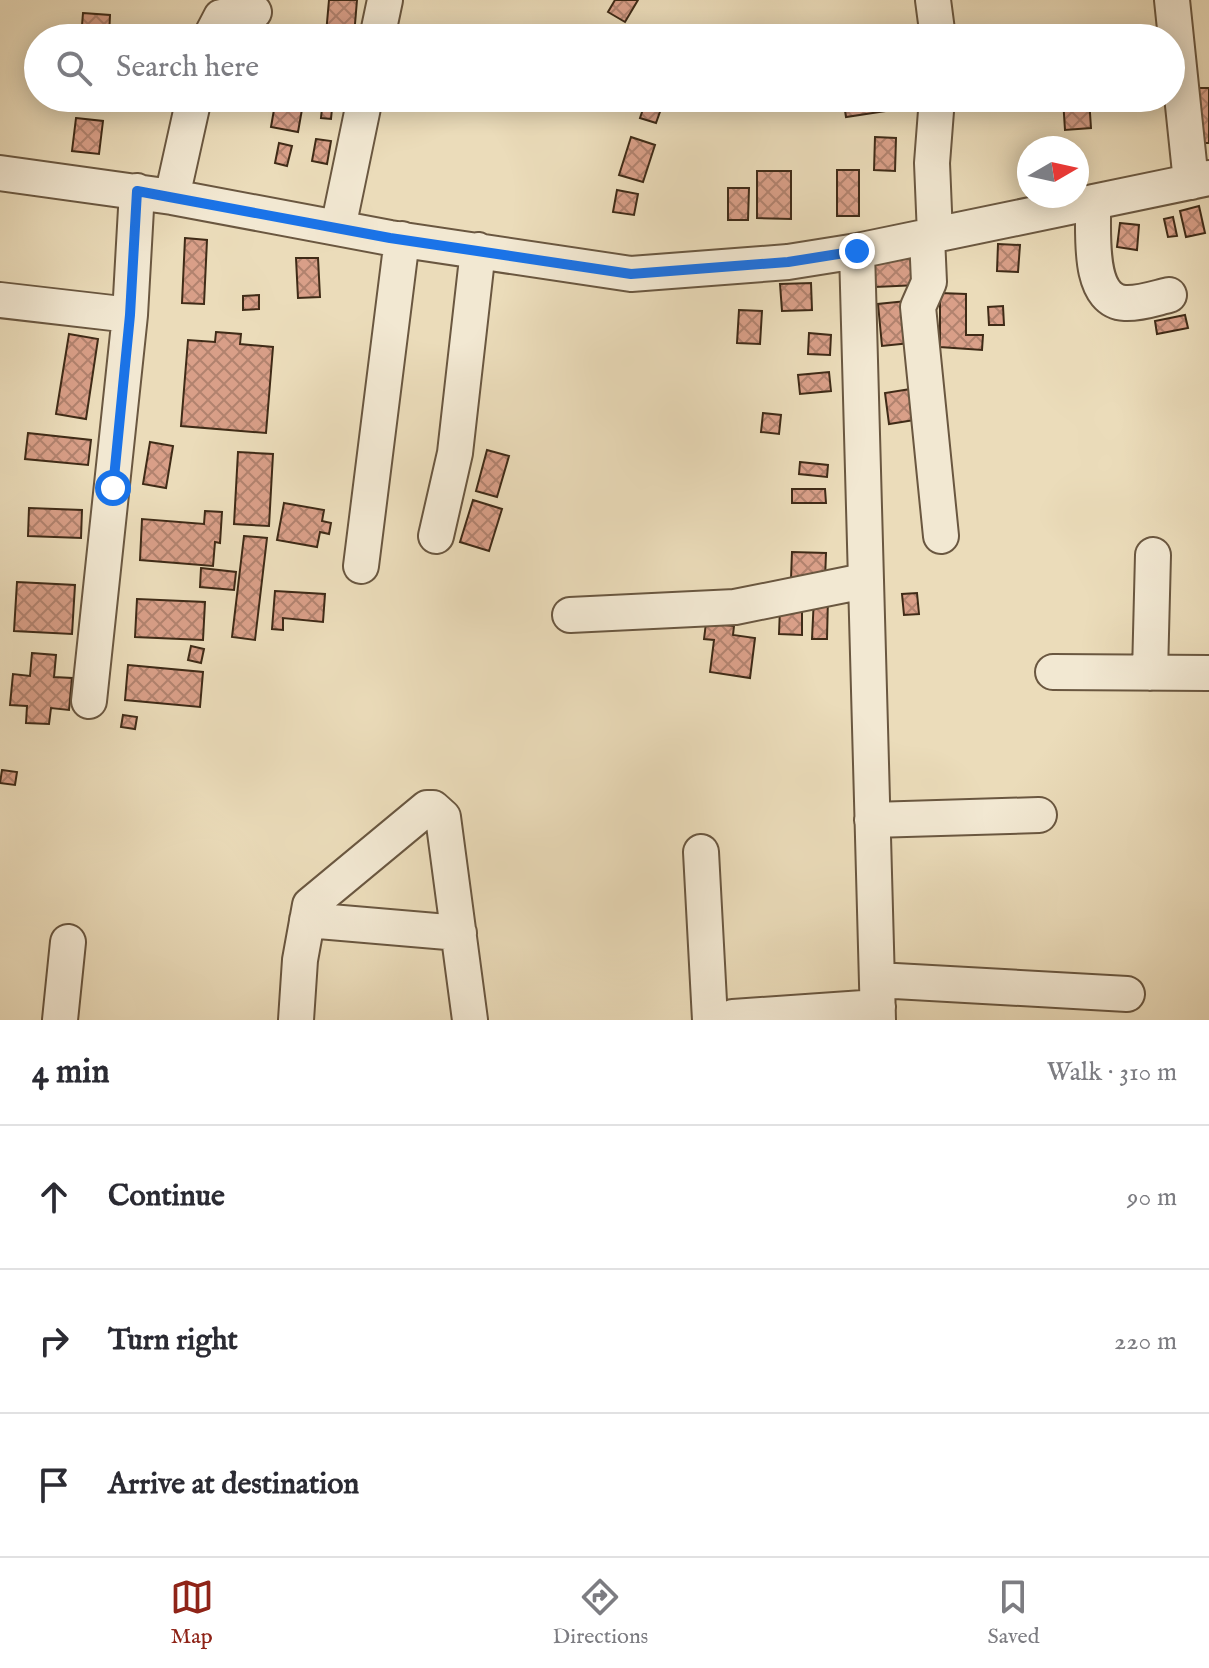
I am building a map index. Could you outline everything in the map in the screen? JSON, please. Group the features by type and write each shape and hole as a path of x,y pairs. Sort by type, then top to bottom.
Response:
{"street":[{"path":"380,24 385,0"},
{"path":"933,0 936,24"},
{"path":"1172,0 1176,24"},
{"path":"217,24 221,17 254,12"},
{"path":"0,173 137,191 402,239 631,274 788,262 857,251 1200,180 1185,84"},
{"path":"172,197 191,112"},
{"path":"338,228 362,112"},
{"path":"936,112 929,282 918,307 941,536"},
{"path":"89,701 130,315 137,191"},
{"path":"1093,202 1096,274 1105,294 1126,303 1169,295"},
{"path":"361,566 402,239"},
{"path":"436,536 455,453 478,250"},
{"path":"857,251 878,1002"},
{"path":"0,300 130,315"},
{"path":"1150,673 1153,555"},
{"path":"570,615 735,607 864,581"},
{"path":"1053,672 1209,673"},
{"path":"296,1020 307,920 315,899 427,808 433,808 443,817 470,1020"},
{"path":"872,820 1039,815"},
{"path":"701,852 722,1018 878,1002 1127,994"},
{"path":"307,920 459,933"},
{"path":"60,1020 68,942"}],"building":[{"path":"329,0 357,0 355,24 327,24"},
{"path":"615,0 638,0 625,22 608,12"},
{"path":"83,13 110,15 110,24 82,24"},
{"path":"1197,88 1209,88 1209,143 1200,143"},
{"path":"274,112 302,112 298,132 271,127"},
{"path":"322,112 332,112 331,119 321,118"},
{"path":"642,112 660,112 656,123 640,118"},
{"path":"845,112 880,112 846,117"},
{"path":"1064,112 1090,112 1091,128 1065,130"},
{"path":"76,118 103,121 99,154 72,151"},
{"path":"631,137 655,145 643,182 619,175"},
{"path":"875,137 896,138 895,171 874,170"},
{"path":"316,139 331,141 327,164 312,161"},
{"path":"279,143 292,146 287,166 275,163"},
{"path":"837,170 859,170 859,216 837,216"},
{"path":"757,171 791,171 791,219 757,218"},
{"path":"728,188 749,188 748,220 728,220"},
{"path":"617,190 638,194 634,215 613,212"},
{"path":"1199,206 1205,233 1186,237 1180,211"},
{"path":"1173,217 1177,236 1168,237 1164,219"},
{"path":"1120,223 1139,225 1137,250 1117,247"},
{"path":"185,238 207,240 204,304 182,303"},
{"path":"998,244 1020,245 1018,272 997,271"},
{"path":"296,258 318,258 320,297 298,298"},
{"path":"916,258 918,285 875,287 873,260"},
{"path":"811,283 812,310 782,311 780,284"},
{"path":"940,293 966,294 966,335 983,335 982,350 940,347"},
{"path":"259,295 259,309 243,310 243,296"},
{"path":"906,301 910,343 882,346 878,304"},
{"path":"1003,306 1004,325 989,325 988,307"},
{"path":"739,310 762,311 760,344 737,343"},
{"path":"1185,315 1188,328 1157,334 1155,321"},
{"path":"216,332 241,334 240,344 273,347 266,433 181,426 188,340 215,342"},
{"path":"809,333 831,335 830,355 808,354"},
{"path":"69,334 98,339 86,419 56,414"},
{"path":"829,372 831,391 800,394 798,375"},
{"path":"917,388 921,419 889,424 885,393"},
{"path":"763,413 781,415 779,434 761,432"},
{"path":"28,433 91,440 88,465 25,459"},
{"path":"150,442 173,446 166,488 143,484"},
{"path":"487,450 509,456 497,497 476,491"},
{"path":"238,452 273,454 269,526 234,524"},
{"path":"800,462 828,465 827,477 799,474"},
{"path":"792,489 825,489 826,503 792,503"},
{"path":"473,500 502,509 489,551 460,542"},
{"path":"284,503 324,510 322,521 331,523 329,534 320,532 317,547 277,540"},
{"path":"29,508 82,510 81,538 28,536"},
{"path":"205,511 222,512 220,543 215,542 213,566 140,560 142,519 204,524"},
{"path":"244,536 267,538 255,640 232,637"},
{"path":"792,552 826,553 825,580 791,579"},
{"path":"201,568 236,572 234,590 200,587"},
{"path":"17,582 75,585 72,634 14,631"},
{"path":"275,591 325,594 323,622 283,618 283,630 272,629"},
{"path":"917,593 919,614 904,615 902,594"},
{"path":"814,597 828,597 827,639 812,639"},
{"path":"137,599 205,602 203,640 135,637"},
{"path":"780,608 802,608 802,635 779,634"},
{"path":"706,623 734,626 733,635 755,638 750,678 710,672 714,640 704,639"},
{"path":"191,646 204,649 201,663 188,660"},
{"path":"32,653 56,655 54,677 72,678 69,710 51,708 49,724 26,723 27,706 10,705 13,674 30,676"},
{"path":"128,665 203,672 200,707 125,700"},
{"path":"123,715 137,717 135,729 121,727"},
{"path":"2,770 17,772 15,785 0,783"}],"route":[{"path":"113,488 130,315 137,191 390,238 571,268 631,274 788,262 857,251"}]}
